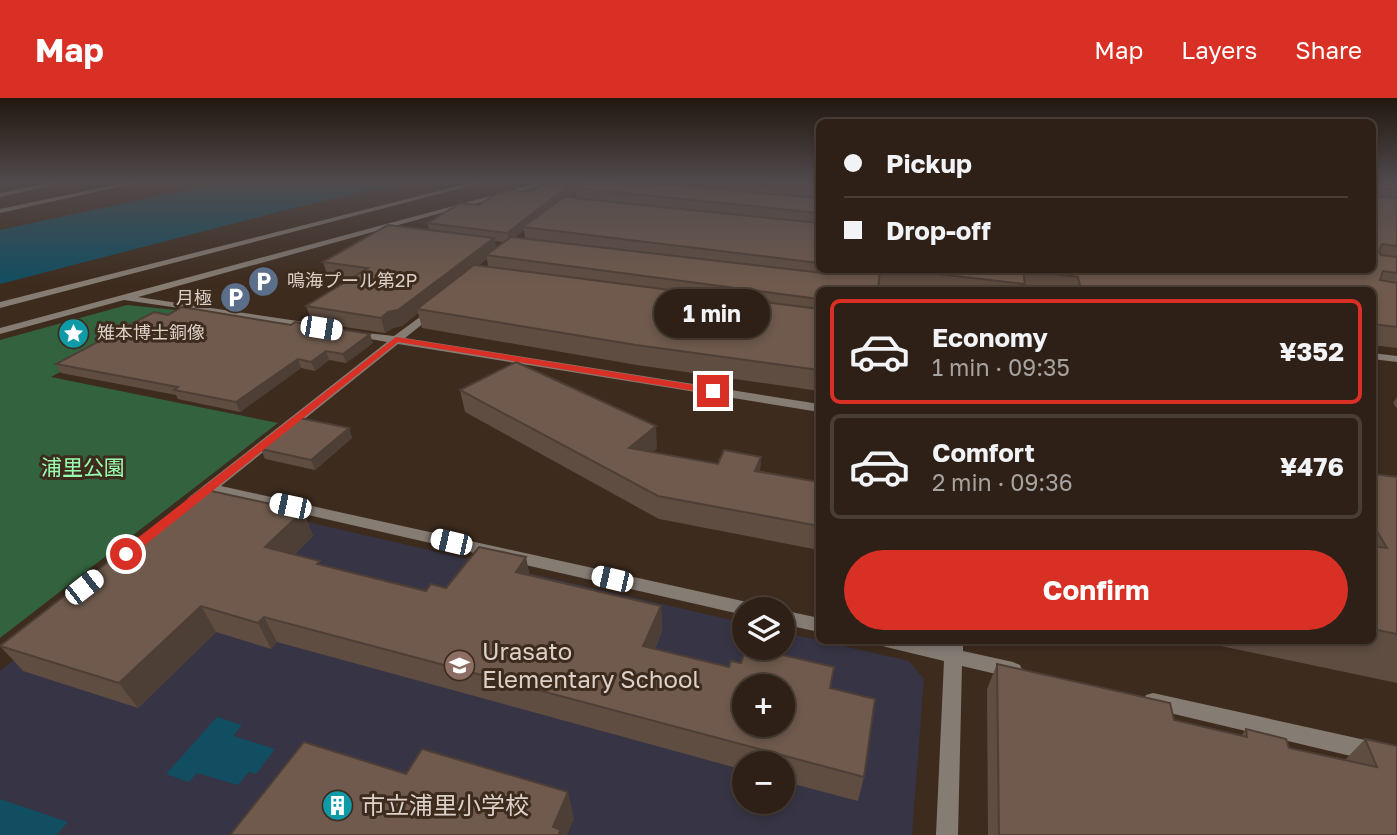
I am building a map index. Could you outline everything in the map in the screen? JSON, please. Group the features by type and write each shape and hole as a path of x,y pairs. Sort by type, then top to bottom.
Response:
{"street":[{"path":"0,305 350,215"},
{"path":"0,331 422,215"},
{"path":"367,230 394,234"},
{"path":"122,297 330,329"},
{"path":"178,513 445,301"},
{"path":"343,331 816,408"},
{"path":"1376,356 1397,359"},
{"path":"209,488 732,606"},
{"path":"795,620 816,624"},
{"path":"920,644 954,648 1030,674"},
{"path":"947,835 954,648"},
{"path":"1139,698 1397,757"}],"shaded area":[{"name":"Urasato Elementary School","path":"222,502 732,620 732,660 795,660 795,635 816,640 816,644 835,644 909,661 924,679 912,835 0,835 0,671 200,509"}],"green space":[{"name":"浦里公園","path":"127,305 176,310 51,377 278,423 0,638 0,340"}],"water":[{"path":"68,215 265,215 0,284 0,230"},
{"path":"217,717 242,725 233,736 275,749 256,774 249,772 238,785 197,773 189,782 166,774"},
{"path":"0,799 68,822 56,835 0,835"}],"building":[{"path":"440,215 530,215 507,233 428,223"},
{"path":"539,215 744,215 816,223 816,263 523,227"},
{"path":"1376,215 1397,215 1397,246 1382,244 1379,252 1381,255 1397,257 1397,273 1383,271 1380,280 1397,283 1397,327 1376,324 1376,287 1080,287 1078,277 1047,273 1376,273"},
{"path":"388,225 494,238 398,310 388,312 381,318 306,306 368,268 323,262"},
{"path":"511,237 816,273 880,273 878,287 816,287 816,299 486,255"},
{"path":"474,265 816,309 816,370 636,345 417,309"},
{"path":"929,273 965,273 1023,273 1025,284"},
{"path":"182,307 291,325 295,322 370,334 343,354 326,351 311,362 298,359 236,402 174,390 178,387 56,364 154,312 168,315"},
{"path":"516,362 656,426 629,448 718,464 724,450 761,457 755,471 816,481 816,525 658,496 460,390"},
{"path":"300,418 349,428 311,460 261,449"},
{"path":"1376,474 1397,477 1397,634 1376,630 1376,547 1387,548 1376,530"},
{"path":"202,489 303,511 265,547 320,561 317,564 426,591 431,584 446,588 479,547 526,557 516,572 661,606 643,646 729,667 731,661 741,663 742,660 795,660 795,658 834,667 830,688 875,699 864,777 795,759 795,751 766,751 264,617 258,623 201,606 119,683 0,646"},
{"path":"997,664 1170,703 1174,720 1247,737 1246,729 1286,739 1289,748 1377,767 1365,739 1397,746 1397,835 999,835"},
{"path":"304,742 406,774 422,749 568,792 553,827 561,830 558,835 230,835"}],"place":[{"name":"鳴海プール第2P","path":"264,281"},
{"name":"月極","path":"235,298"},
{"name":"雉本博士銅像","path":"74,333"},
{"name":"Urasato Elementary School","path":"459,666"},
{"name":"市立浦里小学校","path":"338,806"}],"route":[{"path":"126,554 396,340 713,391"}]}
